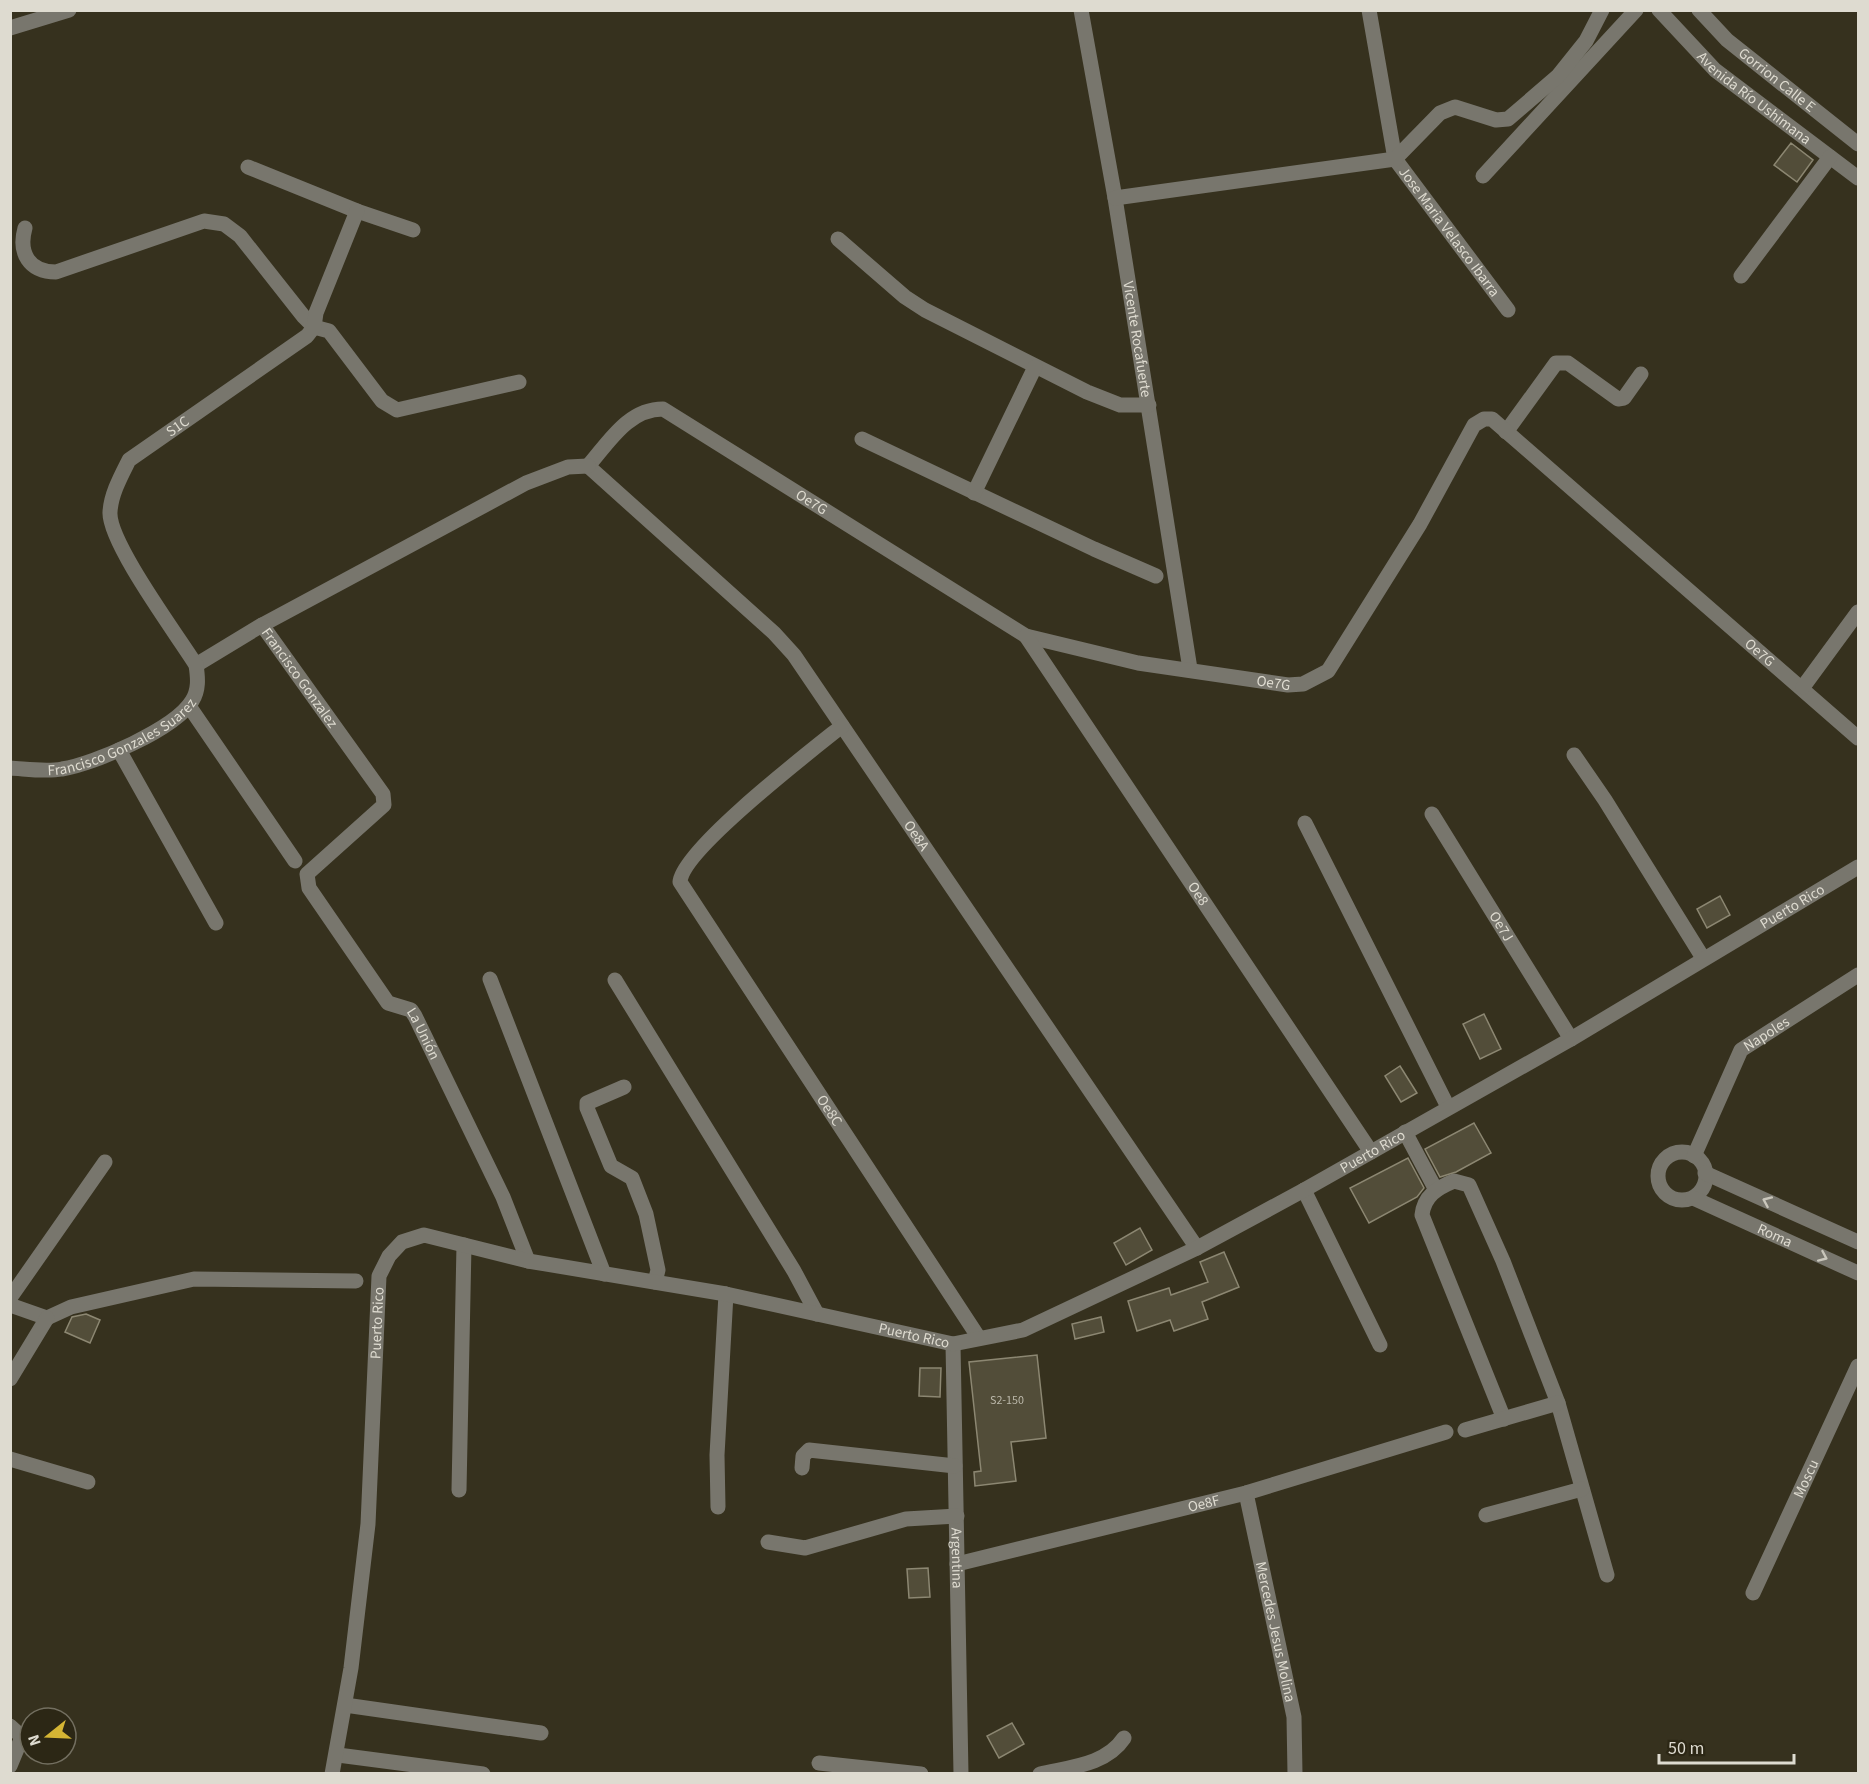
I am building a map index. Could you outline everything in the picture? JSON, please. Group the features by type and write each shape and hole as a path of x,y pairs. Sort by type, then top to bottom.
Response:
{"street":[{"path":"10,28 69,10"},
{"name":"Vicente Rocafuerte","path":"1081,10 1115,198 1190,669"},
{"name":"Jose Maria Velasco Ibarra","path":"1369,10 1395,159 1508,310"},
{"path":"1115,198 1395,159 1447,108 1461,108 1502,120 1513,115 1558,76 1593,30 1602,10"},
{"path":"1483,176 1636,10"},
{"name":"Avenida Río Ushimana","path":"1659,10 1715,70 1858,178"},
{"name":"Gorrion Calle E","path":"1699,10 1727,40 1858,144"},
{"path":"1741,276 1830,156"},
{"path":"248,167 357,211 413,230"},
{"path":"314,327 316,313 357,211"},
{"path":"25,228 22,246 27,261 38,269 56,272 204,221 224,224 240,236 314,327 329,331 382,401 397,410 519,382"},
{"path":"838,239 905,297 1035,367 1113,403 1149,405"},
{"name":"S1C","path":"196,665 119,544 109,514 116,484 129,460 307,336 314,327"},
{"path":"1506,432 1556,363 1568,363 1618,399 1624,398 1641,374"},
{"path":"974,493 1035,367"},
{"name":"Oe7G","path":"588,466 630,418 651,409 663,409 1026,636 1138,663 1288,685 1304,684 1328,671 1420,524 1474,425 1484,419 1492,419 1803,687 1858,738"},
{"path":"862,439 1156,576"},
{"path":"262,625 526,483 568,467 588,466"},
{"name":"Oe8A","path":"588,466 781,639 794,655 1197,1248"},
{"path":"1803,687 1858,612"},
{"name":"Francisco Gonzalez","path":"196,665 262,625 383,794"},
{"name":"Oe8","path":"1026,636 1371,1152"},
{"name":"Francisco Gonzales Suarez","path":"10,768 61,770 119,750 151,734 184,713 189,706 198,682 196,665"},
{"path":"189,706 295,861"},
{"name":"Oe8C","path":"842,726 781,775 723,828 687,867 680,882 979,1338"},
{"path":"119,750 216,923"},
{"path":"1574,755 1605,800 1703,958"},
{"name":"La Unión","path":"383,794 384,805 307,874 306,879 309,888 350,950 388,1003 411,1010 503,1197 528,1261"},
{"name":"Oe7J","path":"1432,814 1571,1039"},
{"path":"1305,823 1448,1107"},
{"name":"Puerto Rico","path":"332,1773 338,1755 368,1524 380,1276 389,1256 402,1242 424,1235 528,1261 726,1294 953,1344 1023,1330 1197,1248 1304,1190 1571,1039 1858,867"},
{"name":"Napoles","path":"1694,1156 1742,1050 1858,975"},
{"path":"490,979 604,1274"},
{"path":"615,980 794,1272 817,1314"},
{"path":"624,1087 592,1099 587,1103 587,1108 611,1166 632,1178 646,1214 658,1270 655,1282"},
{"path":"1405,1132 1436,1190"},
{"path":"1674,1154 1694,1156 1701,1163 1705,1173 1703,1187 1693,1198 1674,1199 1660,1186 1658,1176 1666,1158 1674,1154"},
{"path":"10,1298 105,1162"},
{"name":"Roma","path":"1705,1173 1858,1242"},
{"path":"1504,1419 1422,1215 1426,1199 1436,1190 1454,1181 1469,1185 1503,1261 1558,1403 1607,1575"},
{"path":"1304,1190 1380,1345"},
{"name":"Roma","path":"1693,1198 1858,1273"},
{"path":"459,1490 464,1245"},
{"path":"10,1379 47,1318 71,1306 194,1279 356,1281"},
{"path":"718,1507 717,1455 726,1294"},
{"path":"10,1305 47,1318"},
{"name":"Argentina","path":"953,1344 961,1773"},
{"name":"Moscu","path":"1754,1593 1858,1366"},
{"path":"1465,1430 1558,1403"},
{"name":"Oe8F","path":"957,1564 1246,1493 1446,1432"},
{"path":"802,1468 802,1456 809,1450 955,1466"},
{"path":"10,1459 88,1482"},
{"path":"1486,1515 1582,1489"},
{"name":"Mercedes Jesus Molina","path":"1246,1493 1294,1718 1295,1773"},
{"path":"768,1542 805,1548 906,1520 957,1516"},
{"path":"345,1705 541,1733"},
{"path":"10,1725 22,1737 10,1766"},
{"path":"1040,1773 1101,1758 1116,1750 1124,1738"},
{"path":"338,1755 483,1773"},
{"path":"819,1763 921,1773"}],"building":[{"path":"1791,143 1813,160 1797,182 1774,165"},
{"path":"1720,896 1730,915 1707,928 1697,909"},
{"path":"1484,1014 1501,1049 1480,1059 1463,1024"},
{"path":"1400,1066 1417,1093 1401,1102 1385,1076"},
{"path":"1474,1123 1491,1153 1456,1172 1440,1177 1425,1149"},
{"path":"1408,1158 1424,1188 1417,1197 1369,1223 1350,1188"},
{"path":"1140,1228 1152,1250 1126,1265 1114,1243"},
{"path":"1224,1252 1239,1287 1202,1302 1208,1319 1174,1331 1170,1320 1137,1331 1128,1301 1169,1288 1171,1295 1208,1282 1200,1262"},
{"path":"86,1314 100,1320 90,1343 65,1332 72,1317"},
{"path":"1101,1317 1104,1332 1075,1339 1072,1324"},
{"path":"1037,1355 1046,1438 1011,1442 1016,1481 975,1486 974,1472 981,1471 969,1362"},
{"path":"920,1368 941,1368 940,1397 919,1396"},
{"path":"928,1568 930,1597 909,1598 907,1569"},
{"path":"1012,1723 1024,1744 999,1758 987,1736"}]}
